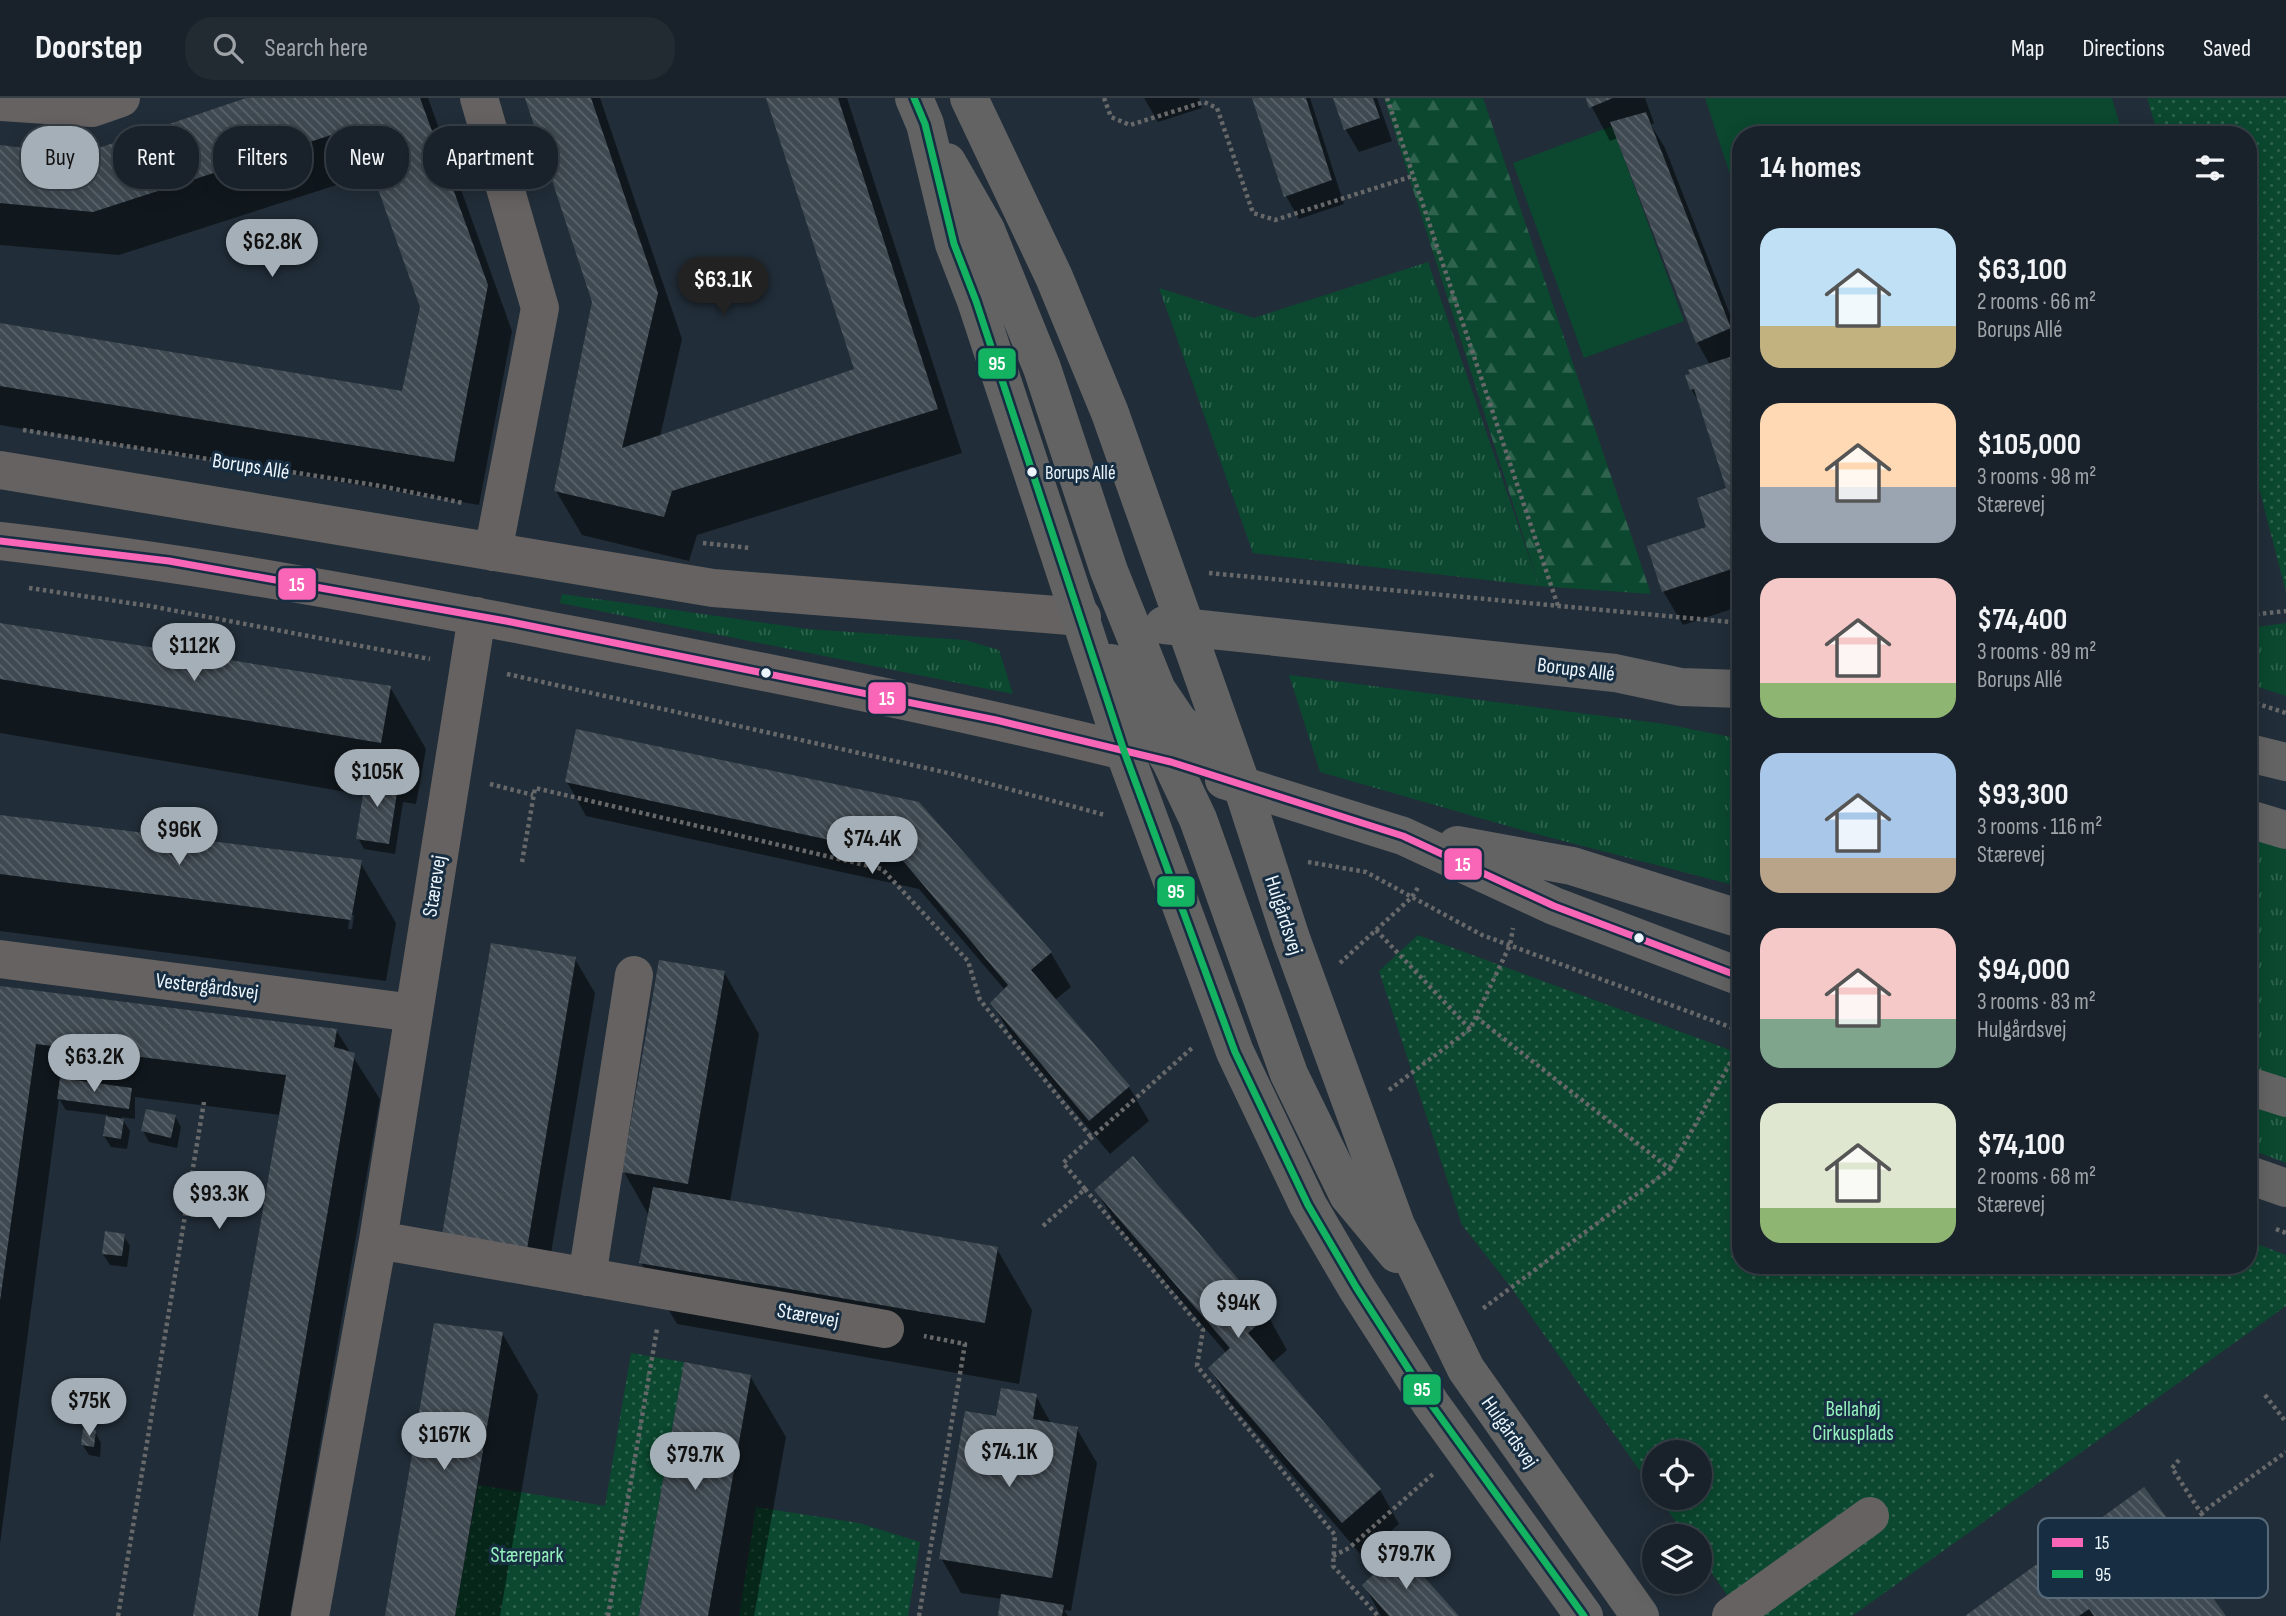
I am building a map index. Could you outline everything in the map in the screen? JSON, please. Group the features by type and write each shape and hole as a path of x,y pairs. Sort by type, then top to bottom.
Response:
{"main road":[{"name":"Hulgårdsvej","path":"969,98 1059,290 1110,413 1242,786 1354,1116 1396,1225 1466,1369 1640,1616"},
{"path":"920,111 954,244 1082,617 1124,751 1235,1052 1308,1205 1356,1287 1462,1448 1584,1616"},
{"path":"920,111 986,230 1042,368 1109,571 1142,659 1171,711 1242,786"},
{"path":"1082,617 1171,762 1198,819 1289,1074 1348,1195 1426,1290"},
{"name":"Borups Allé","path":"1082,617 1615,673 1681,687 1732,689"},
{"path":"1681,687 1732,697"},
{"path":"1124,751 1171,762 1403,836 1572,866 1732,916"},
{"path":"2257,755 2286,762"},
{"path":"2257,821 2286,830"},
{"path":"1403,836 1520,890 1732,973"},
{"path":"2257,1089 2286,1098"},
{"path":"2257,1178 2286,1188"}],"street":[{"path":"0,102 92,107 121,98"},
{"path":"479,98 540,308 493,552"},
{"name":"Borups Allé","path":"0,470 713,588 1082,617"},
{"path":"0,541 169,561 477,616 996,719 1124,751"},
{"name":"Stærevej","path":"310,1616 378,1240 477,616"},
{"name":"Vestergårdsvej","path":"0,959 415,1013"},
{"path":"587,1278 634,975"},
{"name":"Stærevej","path":"378,1240 885,1329"},
{"path":"1731,1616 1870,1516"}],"path":[{"path":"1104,98 1111,117 1130,125 1204,102 1217,108 1253,213 1275,220 1413,176"},
{"path":"1387,98 1559,609"},
{"name":"Borups Allé","path":"14,429 382,486 501,510"},
{"path":"698,542 752,548"},
{"path":"1164,571 1243,576 1559,609 1732,622"},
{"path":"22,587 150,606 504,673 957,775 1153,828"},
{"path":"2257,614 2286,611"},
{"path":"2257,704 2286,713"},
{"path":"522,863 535,788 882,869 968,961 980,1000 1091,1137"},
{"path":"1309,988 1412,897 1438,852"},
{"path":"1265,856 1366,872 1482,935 1732,1028"},
{"path":"1354,1116 1470,1029 1510,946 1520,890"},
{"path":"1376,930 1470,1029"},
{"path":"1476,1017 1670,1169"},
{"path":"1224,1020 1063,1163 1203,1330 1197,1366 1335,1535 1333,1566 1378,1616"},
{"path":"1448,1334 1670,1169 1732,1060"},
{"path":"118,1616 204,1102"},
{"path":"1043,1226 1085,1189"},
{"path":"608,1616 663,1290"},
{"path":"885,1329 965,1344 919,1616"},
{"path":"2265,1395 2286,1422"},
{"path":"1334,1556 1349,1548 1462,1448"},
{"path":"2201,1513 2286,1452"},
{"path":"2179,1460 2172,1468 2204,1518"}],"green space":[{"path":"1384,98 1483,98 1651,594 1539,586"},
{"path":"1705,98 2112,98 2120,126 1732,126 1732,180"},
{"path":"2147,98 2286,98 2286,592 2257,481 2257,126 2155,126"},
{"path":"1612,126 1684,321 1584,358 1513,163"},
{"path":"1428,262 1539,586 1253,553 1159,288 1254,318"},
{"path":"562,594 808,629 965,640 999,650 1013,694 560,603"},
{"path":"2286,623 2286,696 2257,687 2257,627"},
{"path":"1289,675 1665,724 1732,737 1732,885 1525,831 1320,772"},
{"path":"2286,814 2286,1163 2257,1152 2257,823"},
{"name":"Bellahøj Cirkusplads","path":"1418,935 1732,1051 1732,1274 2257,1274 2257,1244 2286,1255 2286,1306 1852,1616 1742,1616 1712,1573 1712,1524 1677,1524 1668,1510 1712,1510 1712,1440 1642,1440 1642,1474 1510,1286 1462,1225 1379,971"},
{"name":"Stærepark","path":"631,1353 684,1362 639,1616 455,1616 478,1485 605,1506"},
{"path":"756,1507 859,1523 920,1542 908,1616 739,1616"}],"building":[{"path":"246,98 420,98 430,126 423,126 423,189 453,189 488,285 454,462 0,386 0,323 402,391 420,307 378,189 409,189 409,126 326,126 326,137 312,141 312,126 213,126 213,173 199,178 199,126 163,126"},
{"path":"525,98 591,98 658,293 622,448 854,369 766,98 838,98 938,409 672,491 664,517 554,491 592,302 555,189 558,189 558,126 534,126"},
{"path":"1252,98 1306,98 1332,180 1284,197"},
{"path":"1333,98 1373,98 1380,118 1344,130"},
{"path":"1586,98 1613,98 1589,108"},
{"path":"1646,112 1731,328 1696,343 1610,122"},
{"path":"113,143 113,189 164,189 93,212 0,203 0,145 21,148 21,189 99,189 99,148"},
{"path":"1732,356 1732,569 1662,592 1647,546 1706,527 1697,498 1726,488 1694,389 1690,390 1685,375 1690,374 1688,370"},
{"path":"0,623 391,686 381,743 0,679"},
{"path":"576,729 919,802 1052,952 1031,970 1130,1086 1089,1121 990,1003 1008,985 898,855 565,782"},
{"path":"366,775 399,780 389,844 356,839"},
{"path":"0,815 362,860 351,920 0,874"},
{"path":"491,943 576,957 527,1249 442,1235"},
{"path":"659,960 725,971 688,1184 622,1172"},
{"path":"0,986 337,1029 334,1047 355,1053 258,1616 193,1616 286,1075 36,1044 0,1301"},
{"path":"60,1078 132,1088 129,1109 57,1099"},
{"path":"146,1109 176,1115 171,1138 141,1131"},
{"path":"106,1116 124,1119 121,1139 103,1136"},
{"path":"1133,1156 1269,1315 1248,1333 1381,1489 1342,1523 1208,1368 1230,1348 1094,1190"},
{"path":"653,1187 998,1247 985,1323 639,1263"},
{"path":"105,1231 125,1234 122,1256 102,1254"},
{"path":"434,1323 503,1332 455,1616 385,1616"},
{"path":"684,1362 751,1375 708,1616 639,1616"},
{"path":"1001,1388 1037,1394 1033,1419 1078,1427 1052,1578 939,1559 965,1411 996,1416"},
{"path":"83,1428 96,1430 94,1447 81,1445"},
{"path":"2144,1487 2167,1518 2101,1518"},
{"path":"1400,1550 1459,1616 1389,1616 1362,1585"},
{"path":"2038,1563 2038,1598 2213,1598 2226,1616 2094,1616 2089,1609 2079,1616 1965,1616"},
{"path":"1001,1594 1064,1605 1062,1616 998,1616"}],"transit line":[{"name":"95","path":"914,98 925,124 954,244 976,301 1124,751 1235,1052 1308,1205 1356,1287 1431,1404 1584,1616"},
{"name":"15","path":"0,541 169,561 506,621 996,720 1171,762 1403,836 1554,906 1732,974"}],"place":[{"name":"Borups Allé","path":"1032,472"}]}
